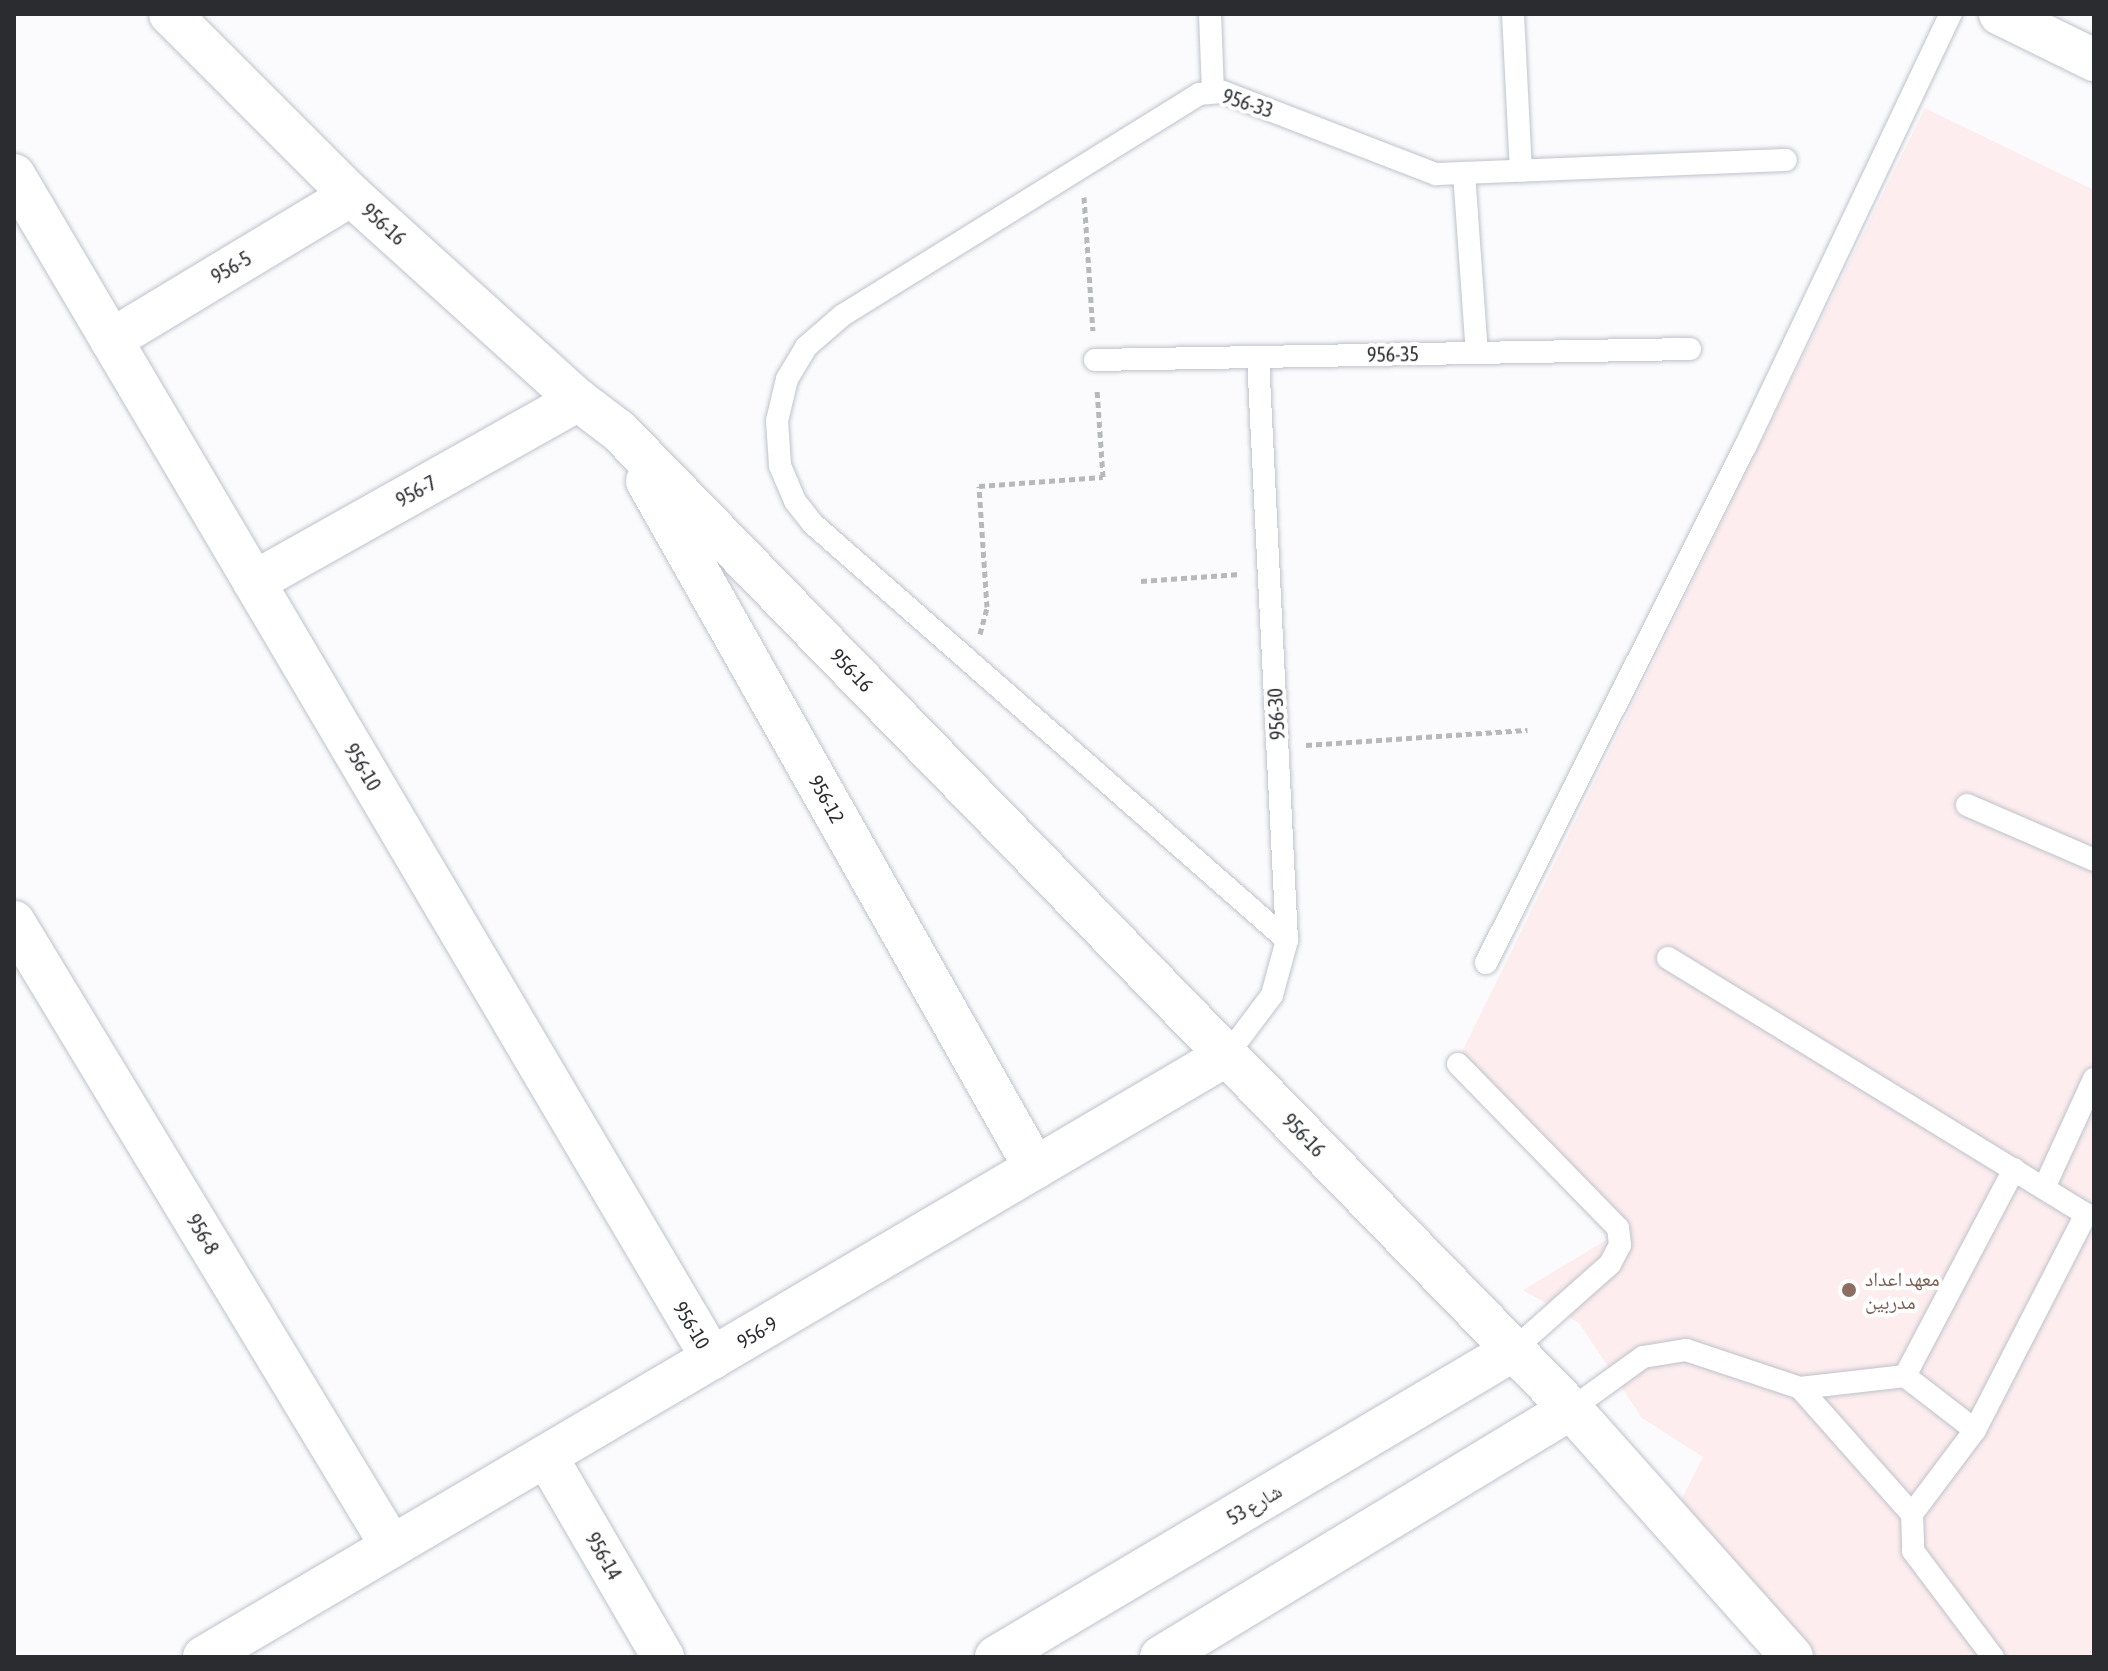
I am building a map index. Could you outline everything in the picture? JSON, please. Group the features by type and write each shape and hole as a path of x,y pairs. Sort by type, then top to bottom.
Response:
{"street":[{"name":"956-16","path":"170,14 351,195 578,400 619,431 1571,1409 1792,1657"},
{"path":"2000,14 2094,60"},
{"name":"956-10","path":"14,175 712,1358"},
{"name":"956-5","path":"111,340 351,195"},
{"name":"956-7","path":"254,582 578,400"},
{"name":"956-12","path":"619,431 1035,1168"},
{"name":"956-8","path":"14,922 392,1547"},
{"name":"956-9","path":"204,1657 1227,1055"},
{"name":"شارع 53","path":"996,1657 1512,1351"},
{"path":"1161,1657 1571,1409"},
{"name":"956-14","path":"546,1456 663,1657"}],"lane":[{"path":"1513,14 1521,171"},
{"path":"1486,963 1745,447 1951,14"},
{"path":"1205,18 1213,92"},
{"name":"956-33","path":"1287,940 813,524 795,501 780,465 777,421 787,379 806,347 843,315 1199,94 1223,92 1436,174 1786,160"},
{"path":"1464,173 1477,353"},
{"name":"956-35","path":"1095,360 1690,349"},
{"name":"956-30","path":"1227,1055 1272,995 1287,940 1258,357"},
{"path":"1967,805 2094,860"},
{"path":"1668,958 2086,1214 1975,1430 1912,1514 1913,1551 1993,1657"},
{"path":"1458,1064 1618,1228 1620,1245 1610,1264 1512,1351"},
{"path":"2044,1188 2094,1079"},
{"path":"1905,1376 2014,1169"},
{"path":"1571,1409 1643,1357 1686,1350 1800,1388 1905,1376 1975,1430"},
{"path":"1800,1388 1912,1514"}],"path":[{"path":"965,657 978,639 987,607 979,486 1103,477 1082,168"},
{"path":"1141,581 1269,573"},
{"path":"1277,747 1527,730"}],"shaded area":[{"path":"1925,108 2094,190 2094,1657 1817,1657 1675,1512 1703,1457 1642,1418 1579,1323 1523,1290 1611,1237 1460,1056"}],"place":[{"name":"معهد اعداد مدربين","path":"1849,1290"}]}
